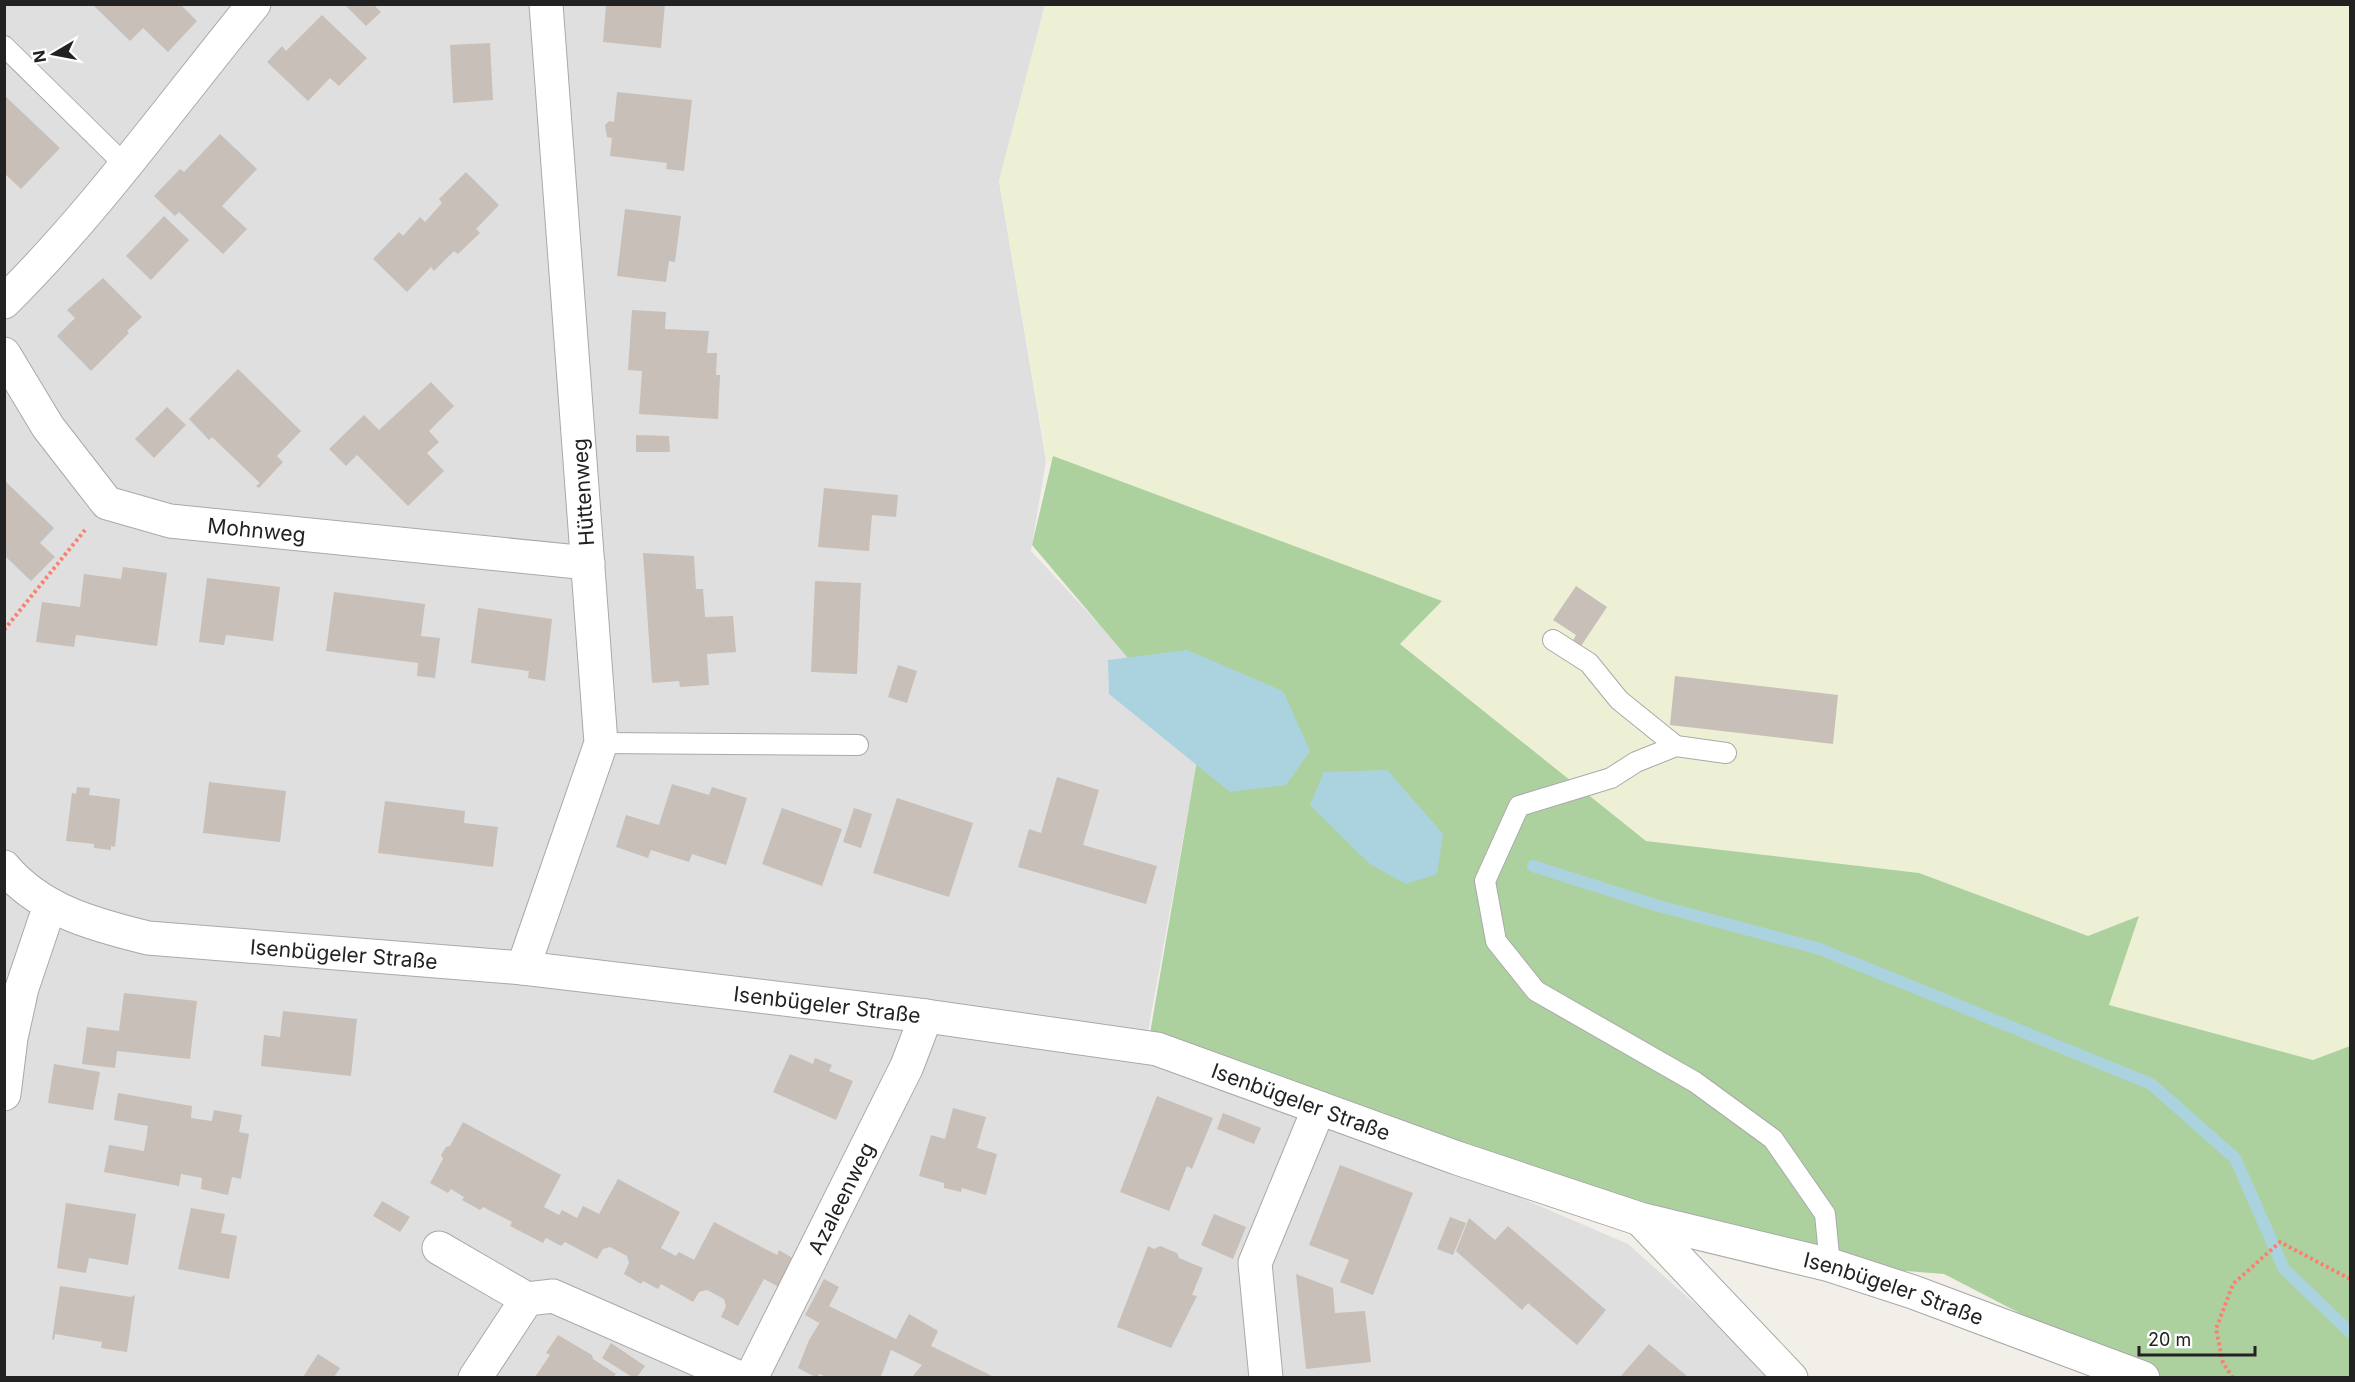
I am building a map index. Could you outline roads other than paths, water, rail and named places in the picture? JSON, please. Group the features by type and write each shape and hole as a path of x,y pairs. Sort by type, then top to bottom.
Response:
{"street":[{"name":"Hüttenweg","path":"524,968 601,743 546,4"},
{"path":"4,302 37,270 125,165 244,8"},
{"name":"Mohnweg","path":"4,354 48,427 107,503 170,521 588,563"},
{"name":"Isenbügeler Straße","path":"4,867 50,905 94,925 148,938 524,968 926,1016 1157,1048 1458,1158 1640,1219 1830,1265 1913,1292 2143,1377"},
{"path":"4,1094 11,1038 22,988 50,905"},
{"name":"Azaleenweg","path":"751,1377 907,1066 926,1016"},
{"path":"1266,1377 1255,1263 1319,1108"},
{"name":"Isenbügeler Straße","path":"1640,1219 1791,1377"},
{"path":"439,1248 527,1299 553,1296 740,1377"},
{"path":"475,1377 527,1299"}],"lane":[{"path":"4,46 125,165"},
{"path":"1553,640 1589,663 1619,700 1676,746"},
{"path":"601,743 858,745"},
{"path":"1726,753 1676,746 1636,762 1611,778 1520,806 1485,881 1496,941 1536,991 1695,1082 1773,1139 1825,1214 1830,1265"}],"water":[{"path":"1187,650 1283,691 1310,751 1286,785 1230,792 1109,694 1108,660"},
{"path":"1387,770 1443,834 1437,874 1406,884 1370,864 1310,805 1324,772"}],"waterway":[{"path":"1533,866 1655,905 1820,949 2151,1084 2235,1158 2284,1269 2350,1332"}]}
